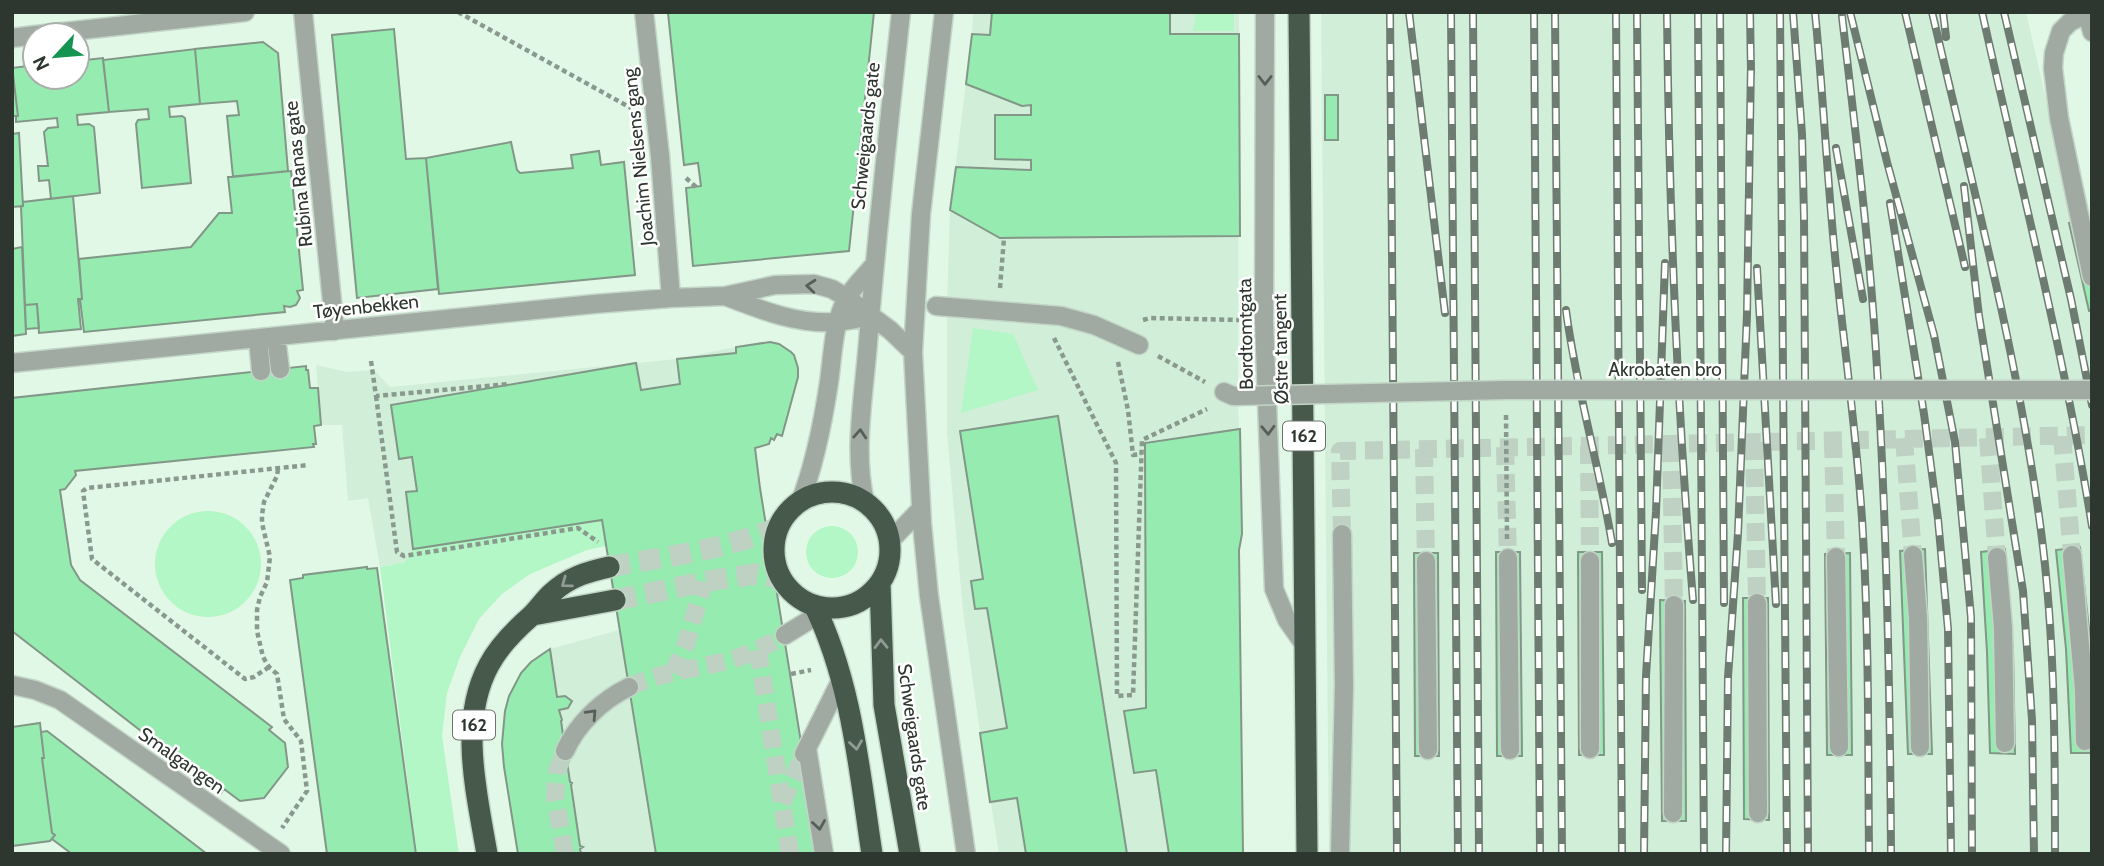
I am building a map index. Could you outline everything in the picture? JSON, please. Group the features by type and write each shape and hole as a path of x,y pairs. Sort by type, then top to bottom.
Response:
{"highway":[{"name":"Østre tangent","path":"1299,15 1307,854"},
{"path":"833,492 865,502 881,519 890,541 887,570 880,583 858,603 838,608 820,609 801,599 790,590 776,567 774,554 779,527 800,502 816,495 833,492"},
{"name":"162","path":"487,854 473,752 475,705 480,684 489,664 508,638 552,593 576,575 605,560"},
{"name":"Schweigaards gate","path":"880,583 884,705 910,854"},
{"path":"533,615 615,600"},
{"path":"820,609 842,678 852,721 872,854"}],"street":[{"path":"91,29 245,12"},
{"name":"Rubina Ranas gate","path":"303,12 335,331"},
{"name":"Joachim Nielsens gang","path":"643,12 656,122 671,298"},
{"name":"Schweigaards gate","path":"865,502 859,478 859,452 873,265 901,12"},
{"path":"944,12 921,214 913,352 921,509 932,620 966,854"},
{"name":"Bordtomtgata","path":"1265,12 1265,321 1274,589 1287,620 1306,647"},
{"path":"2092,32 2087,13 2070,22 2061,31 2054,53 2053,68 2059,118 2092,277"},
{"path":"800,502 820,434 837,322 847,298 873,265"},
{"name":"Tøyenbekken","path":"12,363 671,298 725,296 775,285 814,284 832,289 870,316"},
{"name":"Tøyenbekken","path":"725,296 775,315 815,321 837,322 870,316"},
{"path":"936,306 1061,316 1094,325 1139,345"},
{"path":"870,316 890,330 913,352"},
{"path":"267,338 280,369"},
{"path":"261,371 267,338"},
{"name":"Akrobaten bro","path":"1232,395 1506,390 2092,390"},
{"path":"890,541 921,509"},
{"path":"1340,854 1344,686 1342,534"},
{"path":"1913,555 1918,618 1920,747"},
{"path":"2073,555 2084,690 2085,741"},
{"path":"1836,557 1839,747"},
{"path":"1997,557 2003,628 2006,743"},
{"path":"1508,558 1510,750"},
{"path":"1426,561 1428,750"},
{"path":"1590,561 1590,749"},
{"path":"1757,603 1758,813"},
{"path":"1673,813 1674,605"},
{"path":"785,635 820,609"},
{"path":"824,854 805,751 842,678"},
{"name":"Smalgangen","path":"12,685 60,700 275,850"},
{"path":"565,751 594,710 629,687"}],"path":[{"path":"458,12 656,122"},
{"path":"999,310 1004,238"},
{"path":"1041,313 1116,463 1117,696 1133,695 1142,440 1232,395"},
{"path":"1139,345 1232,395"},
{"path":"371,361 397,552 404,556 579,528 598,541 605,560"},
{"path":"376,396 510,384"},
{"path":"1506,390 1507,539"},
{"path":"1133,455 1141,454"},
{"path":"269,667 254,677 244,679 92,559 83,491 87,488 309,465"},
{"path":"275,850 307,791 301,741 284,719 276,674 263,657 258,640 257,610 270,564 262,514 278,468"},
{"path":"791,674 811,670"}],"shaded area":[{"path":"973,12 1239,12 1238,396 1242,534 1239,550 1243,854 999,854 963,611 947,433 950,210"},
{"path":"1321,12 2026,12 2049,112 2067,108 2092,223 2092,854 1329,854"},
{"path":"770,342 791,352 798,368 782,436 777,434 769,444 755,448 819,854 518,854 502,744 505,711 509,696 521,673 531,662 550,649 619,630 602,520 380,567 368,498 348,501 342,425 321,425 316,365 347,372 374,370 390,387 677,359"}],"green space":[{"path":"1196,12 1234,12 1234,31 1193,31"},
{"path":"973,328 1013,334 1038,390 961,413"},
{"path":"208,511 228,515 246,526 257,544 261,564 257,584 246,602 228,613 208,617 188,613 170,602 159,584 155,564 159,544 170,526 188,515"},
{"path":"602,520 606,546 587,550 530,574 502,594 479,619 460,657 447,693 442,736 459,854 417,854 380,567 405,562 413,549"},
{"path":"832,526 851,533 858,552 851,571 832,578 813,571 806,552 813,533"}],"building":[{"path":"874,12 849,251 693,266 686,188 701,186 698,163 684,165 668,13"},
{"path":"992,12 1170,12 1170,34 1239,34 1240,236 1000,238 950,210 956,167 1031,170 1031,160 995,159 995,115 1031,115 1031,105 1022,106 966,84 972,34 990,35"},
{"path":"394,29 406,159 426,158 438,289 357,298 332,35"},
{"path":"263,42 278,53 288,171 233,177 227,116 239,115 237,101 200,104 195,49"},
{"path":"195,49 200,104 169,107 170,117 185,118 191,183 142,188 136,124 138,120 149,119 148,109 109,112 103,60"},
{"path":"103,58 109,112 77,115 78,125 89,124 94,127 100,193 51,199 49,180 39,181 38,166 48,166 44,132 48,128 58,127 57,118 16,122 18,116 12,68 21,67 21,91 91,91 91,59"},
{"path":"12,66 18,116 12,116"},
{"path":"1325,95 1338,95 1338,140 1325,140"},
{"path":"19,133 23,206 12,207 12,134"},
{"path":"511,142 520,173 573,168 571,155 599,151 601,165 624,162 635,275 439,294 426,158"},
{"path":"291,171 303,290 297,291 300,298 296,305 284,306 285,312 84,332 79,259 191,247 219,213 232,213 228,177"},
{"path":"73,196 82,299 78,299 81,329 39,333 37,304 25,305 21,206 23,202"},
{"path":"2092,218 2092,310 2089,311 2069,223"},
{"path":"22,247 26,334 12,336 12,249"},
{"path":"37,304 39,328 26,329 25,305"},
{"path":"770,342 791,352 798,368 782,436 777,434 774,440 771,438 769,444 755,448 819,854 656,854 602,520 413,549 406,492 417,491 412,457 399,459 391,405 636,363 641,390 680,384 677,359 736,353 736,347"},
{"path":"306,366 310,388 318,388 321,425 314,426 314,447 75,471 76,475 65,489 60,490 71,565 80,580 272,727 269,730 285,743 288,767 264,798 240,801 224,789 221,793 12,631 12,398"},
{"path":"1058,416 1127,854 1026,854 1017,798 990,802 980,733 1007,728 987,608 975,609 971,581 983,579 960,431"},
{"path":"1240,429 1243,854 1169,854 1156,770 1134,773 1124,711 1146,708 1145,443"},
{"path":"2080,547 2091,647 2092,753 2071,753 2066,649 2056,550"},
{"path":"1925,549 1932,754 1908,754 1900,551"},
{"path":"2005,549 2013,650 2015,754 1990,753 1981,552"},
{"path":"1496,552 1520,552 1522,756 1497,756"},
{"path":"1578,552 1602,552 1604,755 1579,755"},
{"path":"1414,553 1438,553 1439,756 1415,756"},
{"path":"1850,553 1852,755 1827,755 1825,554"},
{"path":"377,568 416,854 327,854 290,580 303,578 303,575"},
{"path":"1743,598 1768,598 1769,820 1744,819"},
{"path":"1660,600 1685,601 1686,821 1662,821"},
{"path":"550,649 557,697 565,696 572,701 568,708 559,710 580,846 583,847 580,849 581,854 518,854 504,767 502,744 505,711 509,696 521,673"},
{"path":"40,723 52,833 55,835 50,841 12,846 12,727"},
{"path":"47,731 207,854 72,854 52,839 55,835 52,833 42,758 41,732"}],"tunnel":[{"path":"1342,534 1340,451 2092,435"},
{"path":"2062,436 2072,555"},
{"path":"1904,438 1913,555"},
{"path":"1988,438 1997,557"},
{"path":"1833,440 1836,557"},
{"path":"1754,442 1757,603"},
{"path":"1671,444 1674,605"},
{"path":"1589,446 1590,561"},
{"path":"1505,447 1508,558"},
{"path":"1424,449 1426,561"},
{"path":"609,567 717,547 779,527"},
{"path":"615,600 756,574 782,579"},
{"path":"673,673 686,644 704,582"},
{"path":"629,687 666,674 737,658 785,635"},
{"path":"758,650 790,854"},
{"path":"565,751 557,771 555,795 565,854"},
{"path":"782,803 804,754"}],"railway":[{"path":"1390,12 1397,854"},
{"path":"1409,12 1445,313"},
{"path":"1451,12 1458,854"},
{"path":"1473,12 1479,854"},
{"path":"1534,12 1540,854"},
{"path":"1555,12 1562,854"},
{"path":"1616,12 1622,854"},
{"path":"1637,12 1642,590"},
{"path":"1667,12 1675,306 1693,600"},
{"path":"1698,12 1704,854"},
{"path":"1720,12 1724,603"},
{"path":"1750,12 1751,73"},
{"path":"1780,12 1787,854"},
{"path":"1793,12 1802,134 1804,216 1808,854"},
{"path":"1815,12 1832,226 1861,500 1867,655 1869,854"},
{"path":"1850,12 1934,335 1955,442 1971,617 1972,854"},
{"path":"1905,12 1965,267"},
{"path":"1932,12 2007,335 2041,531 2052,652 2055,854"},
{"path":"1943,12 1946,37"},
{"path":"1982,12 2055,332 2092,526"},
{"path":"2004,12 2071,299 2092,405"},
{"path":"1842,16 1866,226 1880,415 1887,603 1891,854"},
{"path":"1726,854 1728,677 1738,533 1747,314 1751,63"},
{"path":"1836,148 1863,299"},
{"path":"1964,186 1979,316 2023,591 2032,720 2034,854"},
{"path":"1890,203 1938,519 1948,629 1951,854"},
{"path":"1644,854 1646,676 1656,512 1665,263"},
{"path":"1757,268 1776,604"},
{"path":"1566,310 1612,543"}]}
